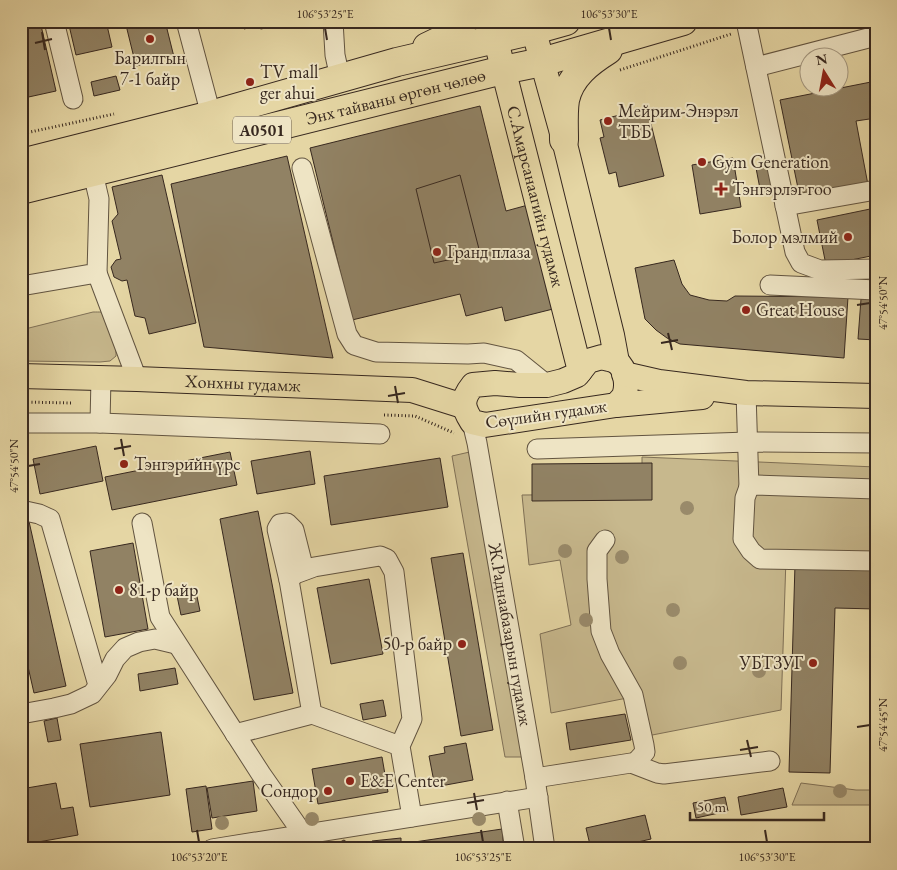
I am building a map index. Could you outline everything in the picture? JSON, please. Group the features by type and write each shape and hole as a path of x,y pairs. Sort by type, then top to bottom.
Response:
{"highway":[{"path":"397,62 450,36 464,21"},
{"name":"Энх тайваны өргөн чөлөө","path":"21,163 211,115 397,62 493,30 566,21"},
{"name":"Энх тайваны өргөн чөлөө","path":"21,190 503,70 542,62 683,21"},
{"path":"564,140 565,101 569,87 579,72 592,60 626,38"}],"main road":[{"path":"532,26 564,140 621,368"},
{"name":"С.Амарсанаагийн гудамж","path":"493,30 580,371"},
{"name":"Сөүлийн гудамж","path":"621,368 626,384 624,397 616,405 485,425 468,414 466,394 473,386 495,382 520,385 547,385 577,375 588,361 602,357 621,368 659,382 746,393 876,396"},
{"name":"Хонхны гудамж","path":"21,376 412,390 468,414"},
{"path":"616,405 746,393"}],"street":[{"path":"54,21 73,99"},
{"path":"186,21 211,115"},
{"path":"334,21 336,55 340,78"},
{"path":"747,25 795,252 801,263 820,270 876,269"},
{"path":"756,67 876,36"},
{"path":"302,168 347,334 354,345 376,352 484,353 516,360 547,385"},
{"path":"93,173 99,199 97,272 137,379"},
{"path":"785,206 876,190"},
{"path":"21,286 97,272"},
{"path":"770,284 876,290"},
{"path":"100,423 101,378"},
{"path":"746,393 749,487 745,498 744,539 751,551 760,559 876,561"},
{"name":"Ж.Раднаабазарын гудамж","path":"468,414 479,453 535,778 545,849"},
{"path":"21,423 100,423 380,434"},
{"path":"537,449 748,442 876,443"},
{"path":"749,487 756,485 876,489"},
{"path":"21,510 39,514 50,519 98,685"},
{"path":"142,523 160,617 306,841"},
{"path":"605,540 597,551 600,631 610,654 633,695 644,745 644,752 635,763"},
{"path":"312,714 296,575 314,567 380,556 387,559 394,572 412,719 400,746 412,817"},
{"path":"21,714 70,704 92,694 115,659 125,648 139,642 156,639 176,644"},
{"path":"236,734 312,714 400,746"},
{"path":"535,778 635,763 657,773 664,774 770,761"},
{"path":"212,849 306,841 412,817 538,797"},
{"path":"507,801 514,849"}],"path":[{"path":"614,72 747,25 774,21"}],"shaded area":[{"path":"93,312 101,312 109,319 115,338 116,356 110,361 21,361 21,330"},
{"path":"474,451 524,757 505,757 452,456"},
{"path":"642,457 876,467 876,560 786,558 781,710 642,737 634,698 551,713 540,634 571,625 560,560 529,565 522,495 642,494"},
{"path":"801,783 856,790 876,790 876,805 792,805"}],"building":[{"path":"21,21 40,21 56,91 24,98 21,86"},
{"path":"68,21 106,21 112,47 76,55"},
{"name":"Барилгын 7-1 байр","path":"125,21 165,21 174,57 136,66"},
{"path":"242,21 295,21 261,29 256,26 244,29"},
{"path":"116,76 120,90 94,96 91,82"},
{"path":"876,81 876,118 856,121 868,185 800,198 780,100 800,96 800,98 850,98 850,86"},
{"name":"Гранд плаза","path":"480,106 506,211 528,205 553,309 505,321 502,307 466,316 460,294 352,320 310,148"},
{"path":"647,108 664,176 619,187 616,172 609,174 600,138 604,137 600,120"},
{"path":"287,156 333,358 204,347 171,184"},
{"path":"733,158 741,207 700,214 692,165"},
{"path":"770,165 775,191 761,194 756,168"},
{"path":"162,175 196,323 149,334 145,318 135,316 127,280 122,281 114,277 111,267 116,260 121,259 112,221 118,214 112,187"},
{"path":"460,175 480,253 434,263 416,189"},
{"name":"Болор мэлмий","path":"875,208 876,255 826,265 817,220"},
{"name":"Great House","path":"674,260 682,284 690,295 709,300 727,301 735,296 848,297 844,358 680,344 667,338 645,319 635,268"},
{"path":"861,299 876,300 876,340 858,339"},
{"path":"96,446 103,481 40,494 33,459"},
{"path":"310,451 315,484 257,494 251,461"},
{"path":"230,452 237,485 112,510 105,477"},
{"path":"440,458 448,507 331,525 324,476"},
{"path":"652,463 652,500 532,501 532,464"},
{"path":"258,511 293,693 254,700 220,519"},
{"path":"28,517 66,686 34,693 21,636 21,518"},
{"name":"81-р байр","path":"133,543 148,629 105,637 90,551"},
{"name":"50-р байр","path":"463,553 493,730 461,736 431,558"},
{"name":"УБТЗУГ","path":"795,564 876,566 876,609 835,608 830,773 789,772"},
{"path":"369,579 383,654 331,664 317,588"},
{"path":"195,587 200,611 181,615 176,591"},
{"path":"175,668 178,684 140,691 138,674"},
{"path":"383,700 386,716 363,720 360,704"},
{"path":"625,714 631,740 570,750 566,723"},
{"path":"57,718 61,740 48,742 44,721"},
{"path":"161,732 170,795 90,807 80,744"},
{"path":"466,743 473,780 435,787 429,756 445,753 444,747"},
{"name":"E&E Center","path":"382,757 388,792 318,804 312,769"},
{"path":"253,781 257,811 212,818 207,788"},
{"path":"56,783 61,809 73,807 78,835 21,845 21,789"},
{"path":"206,786 212,829 192,832 186,789"},
{"path":"783,788 787,807 741,815 738,797"},
{"path":"725,797 728,811 696,818 693,803"},
{"path":"645,815 651,839 607,849 591,849 586,828"},
{"path":"502,829 504,849 336,849 340,842 344,840 352,846 369,844 372,841 401,838 401,844"}],"place":[{"name":"Барилгын 7-1 байр","path":"150,39"},
{"name":"TV mall ger ahui","path":"250,82"},
{"name":"Мейрим-Энэрэл ТББ","path":"608,121"},
{"name":"Gym Generation","path":"702,162"},
{"name":"Тэнгэрлэг гоо","path":"721,189"},
{"name":"Болор мэлмий","path":"848,237"},
{"name":"Гранд плаза","path":"437,252"},
{"name":"Great House","path":"746,310"},
{"name":"Тэнгэрийн үрс","path":"124,464"},
{"name":"81-р байр","path":"119,590"},
{"name":"50-р байр","path":"462,644"},
{"name":"УБТЗУГ","path":"813,663"},
{"name":"E&E Center","path":"350,781"},
{"name":"Сондор","path":"328,791"}]}
